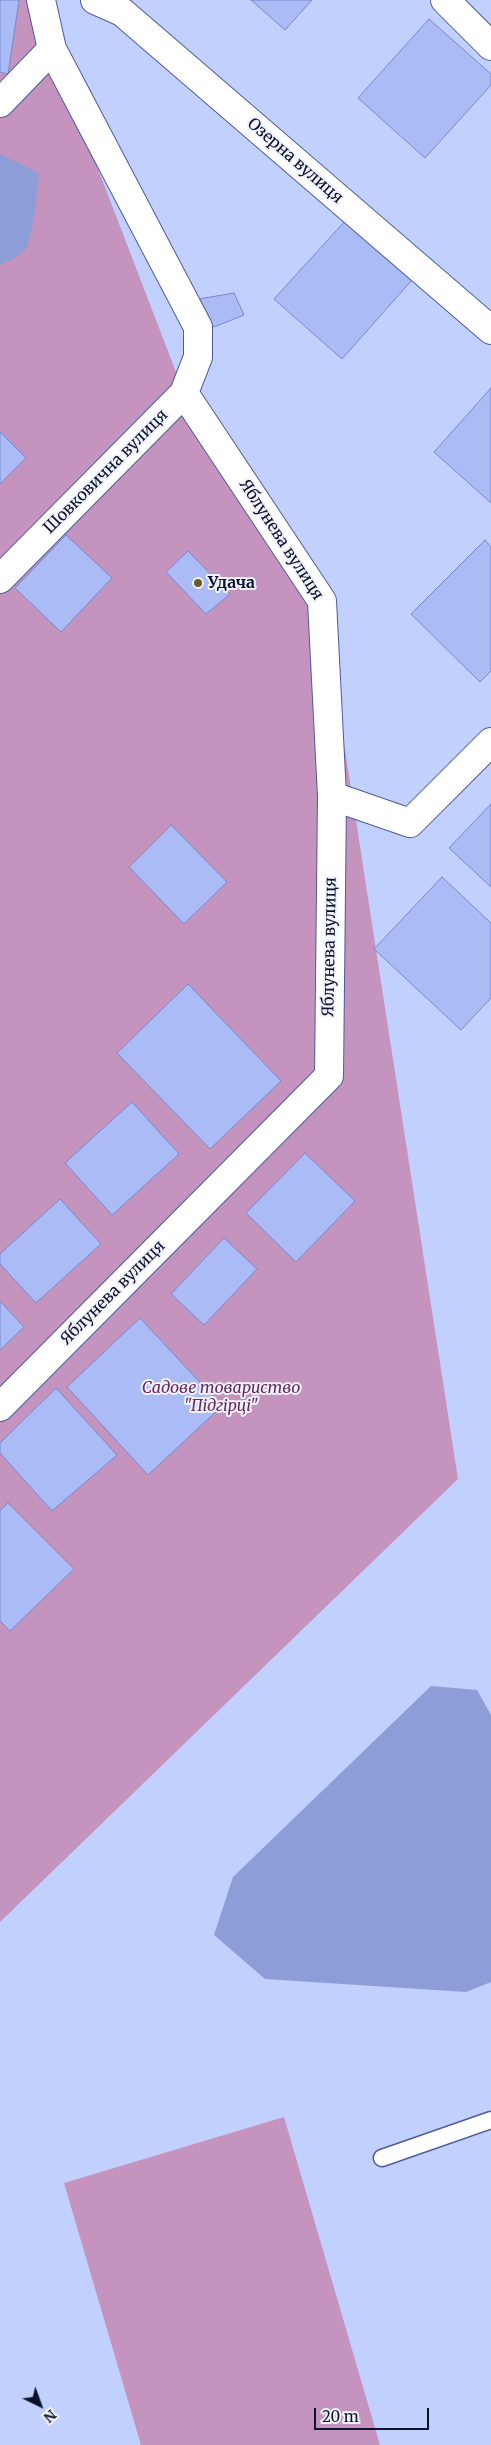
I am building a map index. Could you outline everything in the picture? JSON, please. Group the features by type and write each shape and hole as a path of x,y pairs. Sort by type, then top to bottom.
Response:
{"street":[{"path":"0,103 52,50 41,0"},
{"name":"Озерна вулиця","path":"95,0 122,12 491,330"},
{"path":"445,0 491,46"},
{"name":"Шовковична вулиця","path":"0,579 184,394 198,357 198,327 52,50"},
{"name":"Яблунева вулиця","path":"0,1407 329,1076 332,796 322,601 184,394"},
{"path":"332,796 410,823 491,742"}],"lane":[{"path":"382,2158 491,2120"}],"green space":[{"name":"Садове товариство \"Підгірці\"","path":"0,0 41,0 52,49 184,393 322,601 458,1479 0,1922"},
{"path":"284,2117 380,2445 141,2445 64,2183"}],"water":[{"path":"0,154 39,173 34,218 27,248 12,260 0,265"},
{"path":"431,1686 477,1690 491,1715 491,1982 466,1992 265,1979 214,1935 233,1877"}],"building":[{"path":"0,0 19,0 8,74 0,72"},
{"path":"251,0 312,0 285,30"},
{"path":"429,19 491,74 491,85 425,158 358,98"},
{"path":"346,220 412,280 342,359 274,299"},
{"path":"234,293 244,315 214,327 199,299"},
{"path":"491,388 491,503 434,452"},
{"path":"0,432 26,458 0,484"},
{"path":"66,535 112,578 61,632 15,588"},
{"path":"485,540 491,547 491,671 480,682 411,614"},
{"name":"Удача","path":"188,551 230,594 206,614 166,572"},
{"path":"491,804 491,887 449,848"},
{"path":"171,825 227,882 184,924 129,867"},
{"path":"442,877 491,923 491,998 461,1030 374,949"},
{"path":"188,984 281,1081 210,1149 117,1053"},
{"path":"132,1102 179,1154 112,1215 65,1163"},
{"path":"305,1153 355,1201 296,1262 246,1213"},
{"path":"60,1199 101,1244 36,1303 0,1264 0,1254"},
{"path":"224,1238 257,1269 204,1325 171,1294"},
{"path":"0,1301 24,1327 0,1350"},
{"path":"140,1318 222,1406 148,1475 67,1387"},
{"path":"56,1388 117,1455 52,1511 0,1453 0,1443"},
{"path":"8,1503 74,1569 10,1631 0,1621 0,1511"}],"place":[{"name":"Удача","path":"198,583"}]}
